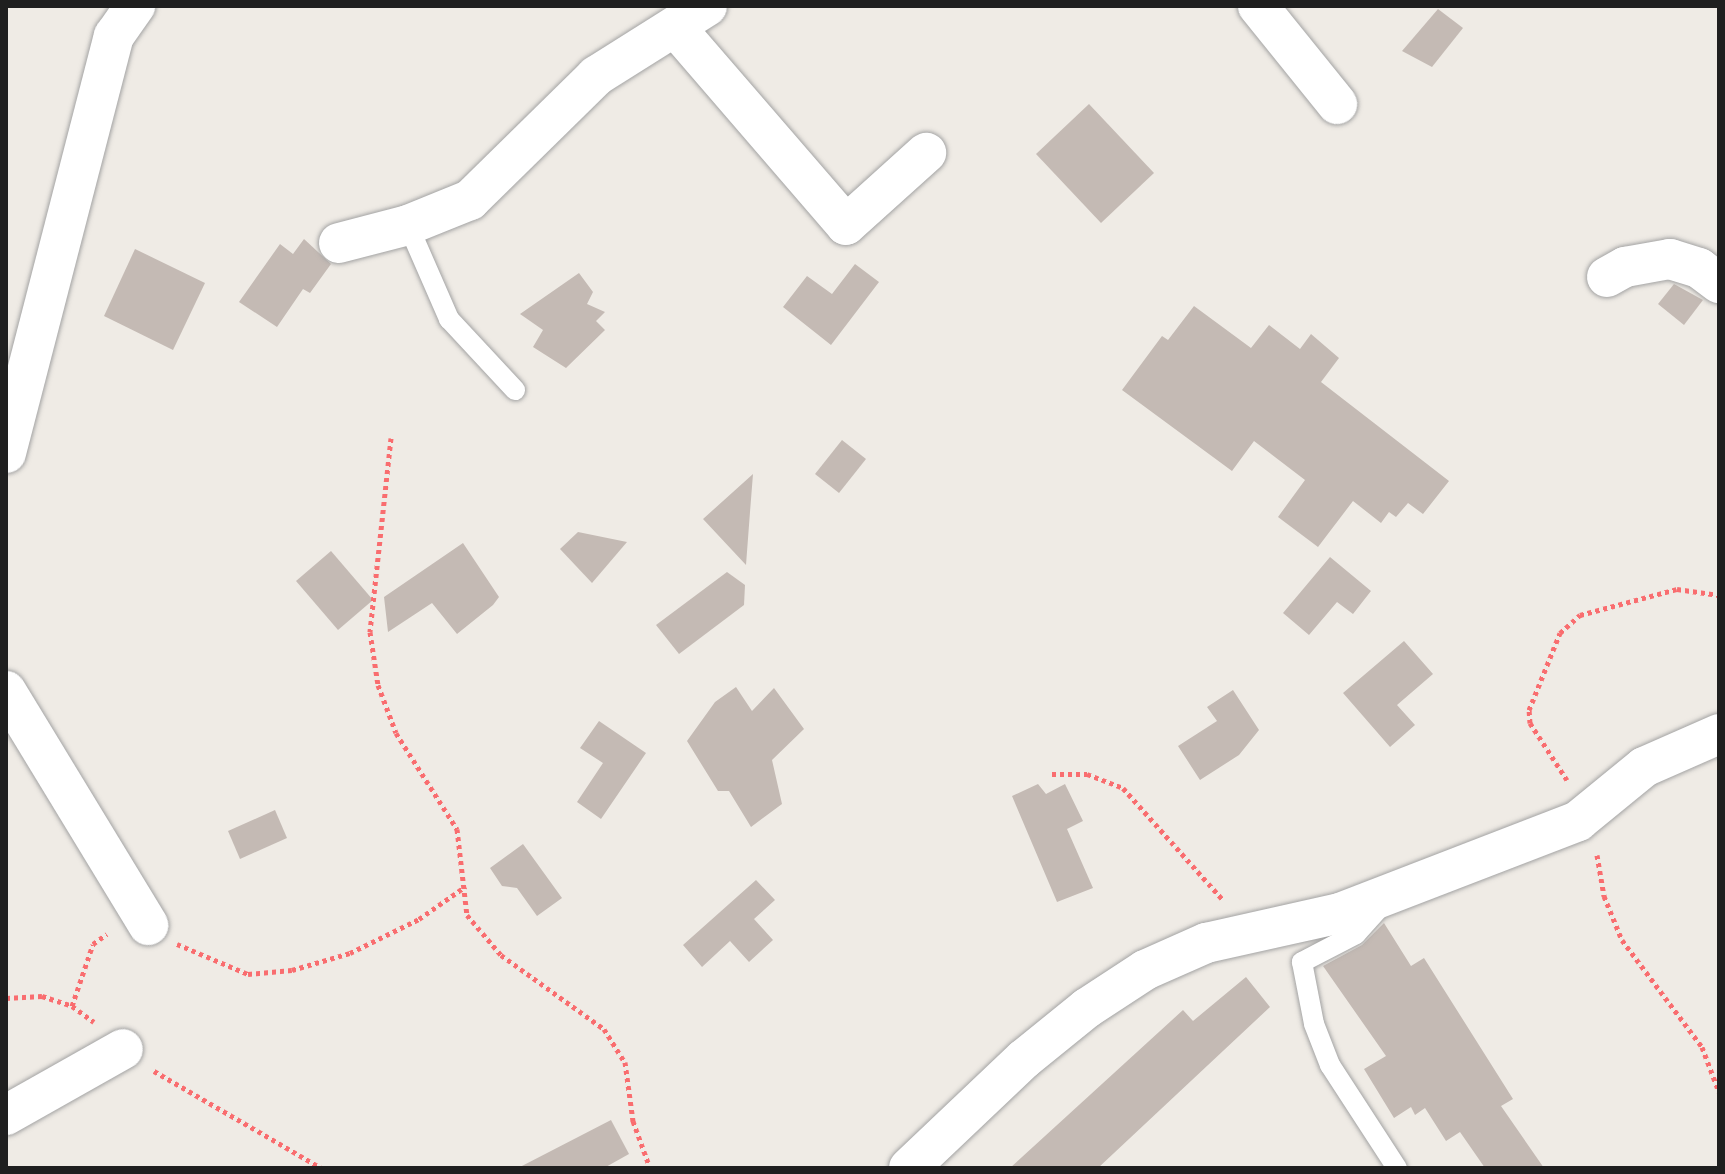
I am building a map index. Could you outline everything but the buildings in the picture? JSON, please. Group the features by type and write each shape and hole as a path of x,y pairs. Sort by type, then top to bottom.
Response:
{"street":[{"path":"1258,6 1337,104"},
{"path":"6,453 116,16"},
{"path":"339,243 408,225 470,200 596,76 691,17 846,225 926,153"},
{"path":"1607,277 1625,267 1670,259 1699,268 1719,283"},
{"path":"6,691 148,925"},
{"path":"909,1168 969,1106 1087,1008 1145,970 1206,943 1340,913 1399,887 1587,835 1644,767 1719,734"},
{"path":"6,1115 123,1049"}],"lane":[{"path":"408,225 449,319 515,390"},
{"path":"1397,1168 1330,1065 1314,1024 1302,962 1356,934 1399,887"}],"path":[{"path":"391,438 370,632 378,685 396,733 457,829 467,915 501,955 604,1029 625,1062 633,1121 650,1168"},
{"path":"1719,595 1677,589 1580,615 1560,633 1532,696 1530,723 1565,776 1587,835 1604,896 1622,940 1702,1047 1719,1092"},
{"path":"1052,774 1087,774 1123,788 1255,931"},
{"path":"72,1006 93,944 117,927 148,925 189,951 248,974 292,970 350,953 419,919 466,886"},
{"path":"6,998 42,996 72,1006 123,1049 177,1088 321,1168"}]}
